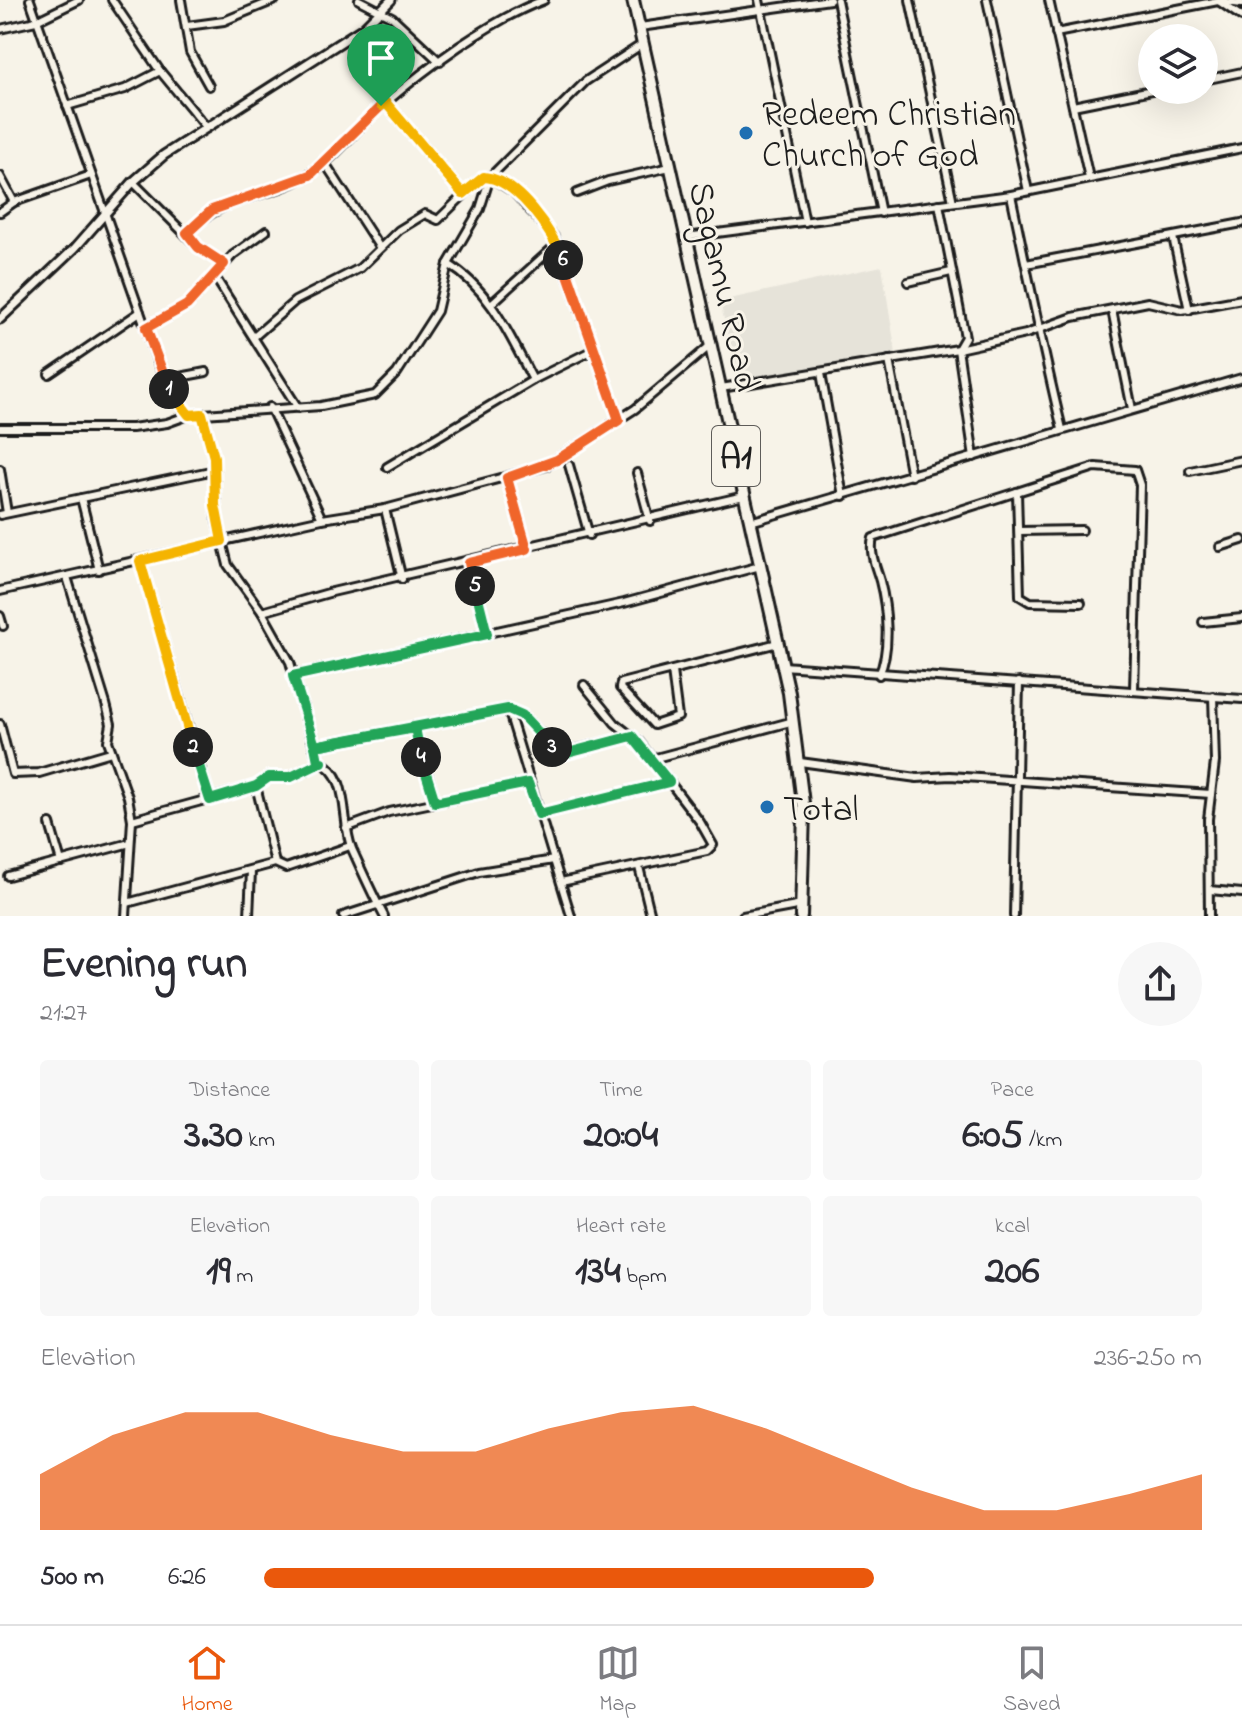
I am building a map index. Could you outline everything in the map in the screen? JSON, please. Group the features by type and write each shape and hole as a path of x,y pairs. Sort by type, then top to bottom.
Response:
{"highway":[{"name":"Sagamu Road","path":"633,0 794,721 804,811 802,911"}],"street":[{"path":"30,0 164,380 189,415"},
{"path":"0,29 36,21 79,0"},
{"path":"112,0 160,71 207,128"},
{"path":"181,0 190,52 209,86"},
{"path":"187,26 224,21 275,0"},
{"path":"359,0 383,11 418,39 440,62"},
{"path":"0,319 44,280 133,182 164,155 363,28 391,0"},
{"path":"187,233 212,210 297,181 325,163 386,103 440,62 504,18 544,0"},
{"path":"759,0 805,222"},
{"path":"640,27 830,0"},
{"path":"837,0 881,213"},
{"path":"910,0 953,202"},
{"path":"987,0 1028,191"},
{"path":"1049,0 1089,178"},
{"path":"1056,33 1196,2 1218,0 1242,4"},
{"path":"1218,0 1242,17"},
{"path":"0,428 98,431 156,425 189,415 364,400 388,383 437,311 448,264 480,209 490,177 539,124 586,81 644,43"},
{"path":"67,106 125,89 160,71"},
{"path":"1218,77 1242,72"},
{"path":"1073,106 1138,93"},
{"path":"386,103 463,194"},
{"path":"686,237 1011,195 1242,148"},
{"path":"325,163 380,248"},
{"path":"577,193 608,181 670,167"},
{"path":"0,212 14,202 91,175"},
{"path":"0,176 14,202"},
{"path":"255,336 295,301 360,268 422,215 438,220 479,180 490,177"},
{"path":"490,177 536,213 557,244 619,420"},
{"path":"133,182 198,247 224,264"},
{"path":"1011,195 1041,327 1045,369 1062,429"},
{"path":"939,204 966,340 958,349"},
{"path":"1026,264 1242,223"},
{"path":"146,328 187,305 224,264 266,231"},
{"path":"1173,237 1189,310"},
{"path":"491,304 557,244"},
{"path":"448,264 475,283 491,304 533,380"},
{"path":"908,282 951,272"},
{"path":"215,277 298,408"},
{"path":"721,388 958,349 1152,302 1189,310 1242,299"},
{"path":"1112,310 1132,409"},
{"path":"49,374 140,312"},
{"path":"0,591 322,519 385,509 507,478 557,460 619,420 665,386 712,344"},
{"path":"958,349 974,457"},
{"path":"387,467 533,380 593,350"},
{"path":"889,360 911,476"},
{"path":"164,380 206,372"},
{"path":"821,373 843,496"},
{"path":"750,522 1242,378"},
{"path":"270,407 322,519"},
{"path":"202,414 215,470 215,505 233,575 262,612 290,662 318,761 331,770 341,790 350,846 384,916"},
{"path":"1190,471 1242,460"},
{"path":"569,465 589,535"},
{"path":"891,676 885,663 884,602 873,558 873,538 1104,465 1138,473 1134,689"},
{"path":"0,469 4,514 215,470"},
{"path":"637,473 650,521"},
{"path":"507,478 527,549"},
{"path":"1017,492 1022,599 1081,603"},
{"path":"262,612 332,592 402,579 745,496"},
{"path":"81,498 99,570"},
{"path":"385,509 402,579"},
{"path":"1019,531 1082,530"},
{"path":"1220,547 1242,540"},
{"path":"140,561 210,800"},
{"path":"469,563 487,634"},
{"path":"293,676 624,603 761,565"},
{"path":"67,577 110,719 111,752 128,797 132,820 126,916"},
{"path":"0,616 3,626"},
{"path":"1203,622 1242,618"},
{"path":"672,671 678,717 654,725 620,685 672,671 778,643"},
{"path":"879,675 885,663"},
{"path":"783,666 1242,699"},
{"path":"1014,916 1019,682"},
{"path":"584,685 629,737"},
{"path":"1209,916 1208,819 1215,762 1213,696"},
{"path":"315,746 508,709 522,715 561,753 629,737 636,739 710,835 713,845 707,851 561,882"},
{"path":"508,709 528,783 571,916"},
{"path":"652,759 794,721"},
{"path":"0,724 13,774 39,773 111,752"},
{"path":"415,728 435,802"},
{"path":"132,820 256,786 269,777 291,777 322,762"},
{"path":"800,762 917,778 950,776 1211,794"},
{"path":"539,814 669,782"},
{"path":"346,828 389,812 528,783"},
{"path":"256,786 275,863"},
{"path":"50,824 61,862"},
{"path":"8,876 130,843"},
{"path":"127,903 275,863 286,868 350,846"},
{"path":"343,916 479,872 554,860"},
{"path":"639,867 649,916"},
{"path":"249,916 251,871"},
{"path":"1210,890 1242,893"},
{"path":"743,916 802,911"}],"shaded area":[{"path":"882,266 896,354 738,384 720,301"}],"place":[{"name":"Redeem Christian Church of God","path":"746,133"},
{"name":"Total","path":"767,807"}],"route":[{"path":"381,106 310,175 206,214 187,233 198,247 224,264 203,291 187,305 146,328 164,380 176,400 189,415 202,414 214,457 214,496 222,541 140,561 210,800 256,786 269,777 291,777 322,762 318,761 315,746 508,709 522,715 557,751 564,754 632,736 669,782 539,814 528,783 435,802 415,728 315,746 293,676 487,634 469,563 527,549 507,478 546,466 619,420 577,298 549,229 514,192 490,177 479,180 463,194 386,103 381,106"}]}
